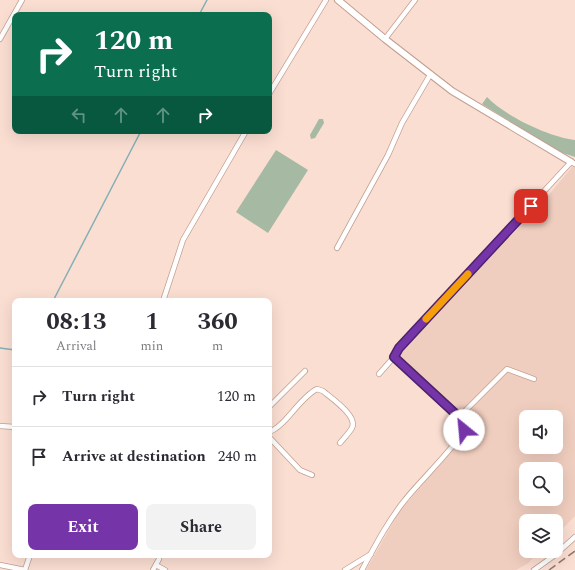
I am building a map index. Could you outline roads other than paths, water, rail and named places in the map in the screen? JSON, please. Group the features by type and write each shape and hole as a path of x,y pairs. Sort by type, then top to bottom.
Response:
{"street":[{"path":"15,12 22,0"},
{"path":"272,89 326,0"},
{"path":"338,0 430,75 478,108 573,163 399,348 394,357 379,374"},
{"path":"385,39 415,0"},
{"path":"0,39 12,18"},
{"path":"337,248 388,155 402,123 430,75"},
{"path":"164,298 183,240 244,134"},
{"path":"362,570 392,518 464,430 465,426 459,417 394,357"},
{"path":"459,417 506,369 534,379"},
{"path":"272,404 305,371"},
{"path":"272,430 280,424 309,393 318,389 323,391 351,416 353,423 352,428 340,443"},
{"path":"0,426 12,427"},
{"path":"272,441 300,470 312,475"},
{"path":"534,570 555,555 575,537"},
{"path":"345,570 371,554"},
{"path":"0,565 25,570 29,558"},
{"path":"158,558 154,568 165,570"}],"waterway":[{"path":"201,12 207,0"},
{"path":"55,298 139,134"},
{"path":"0,348 12,350"}],"railway":[{"path":"549,570 575,551"}]}
